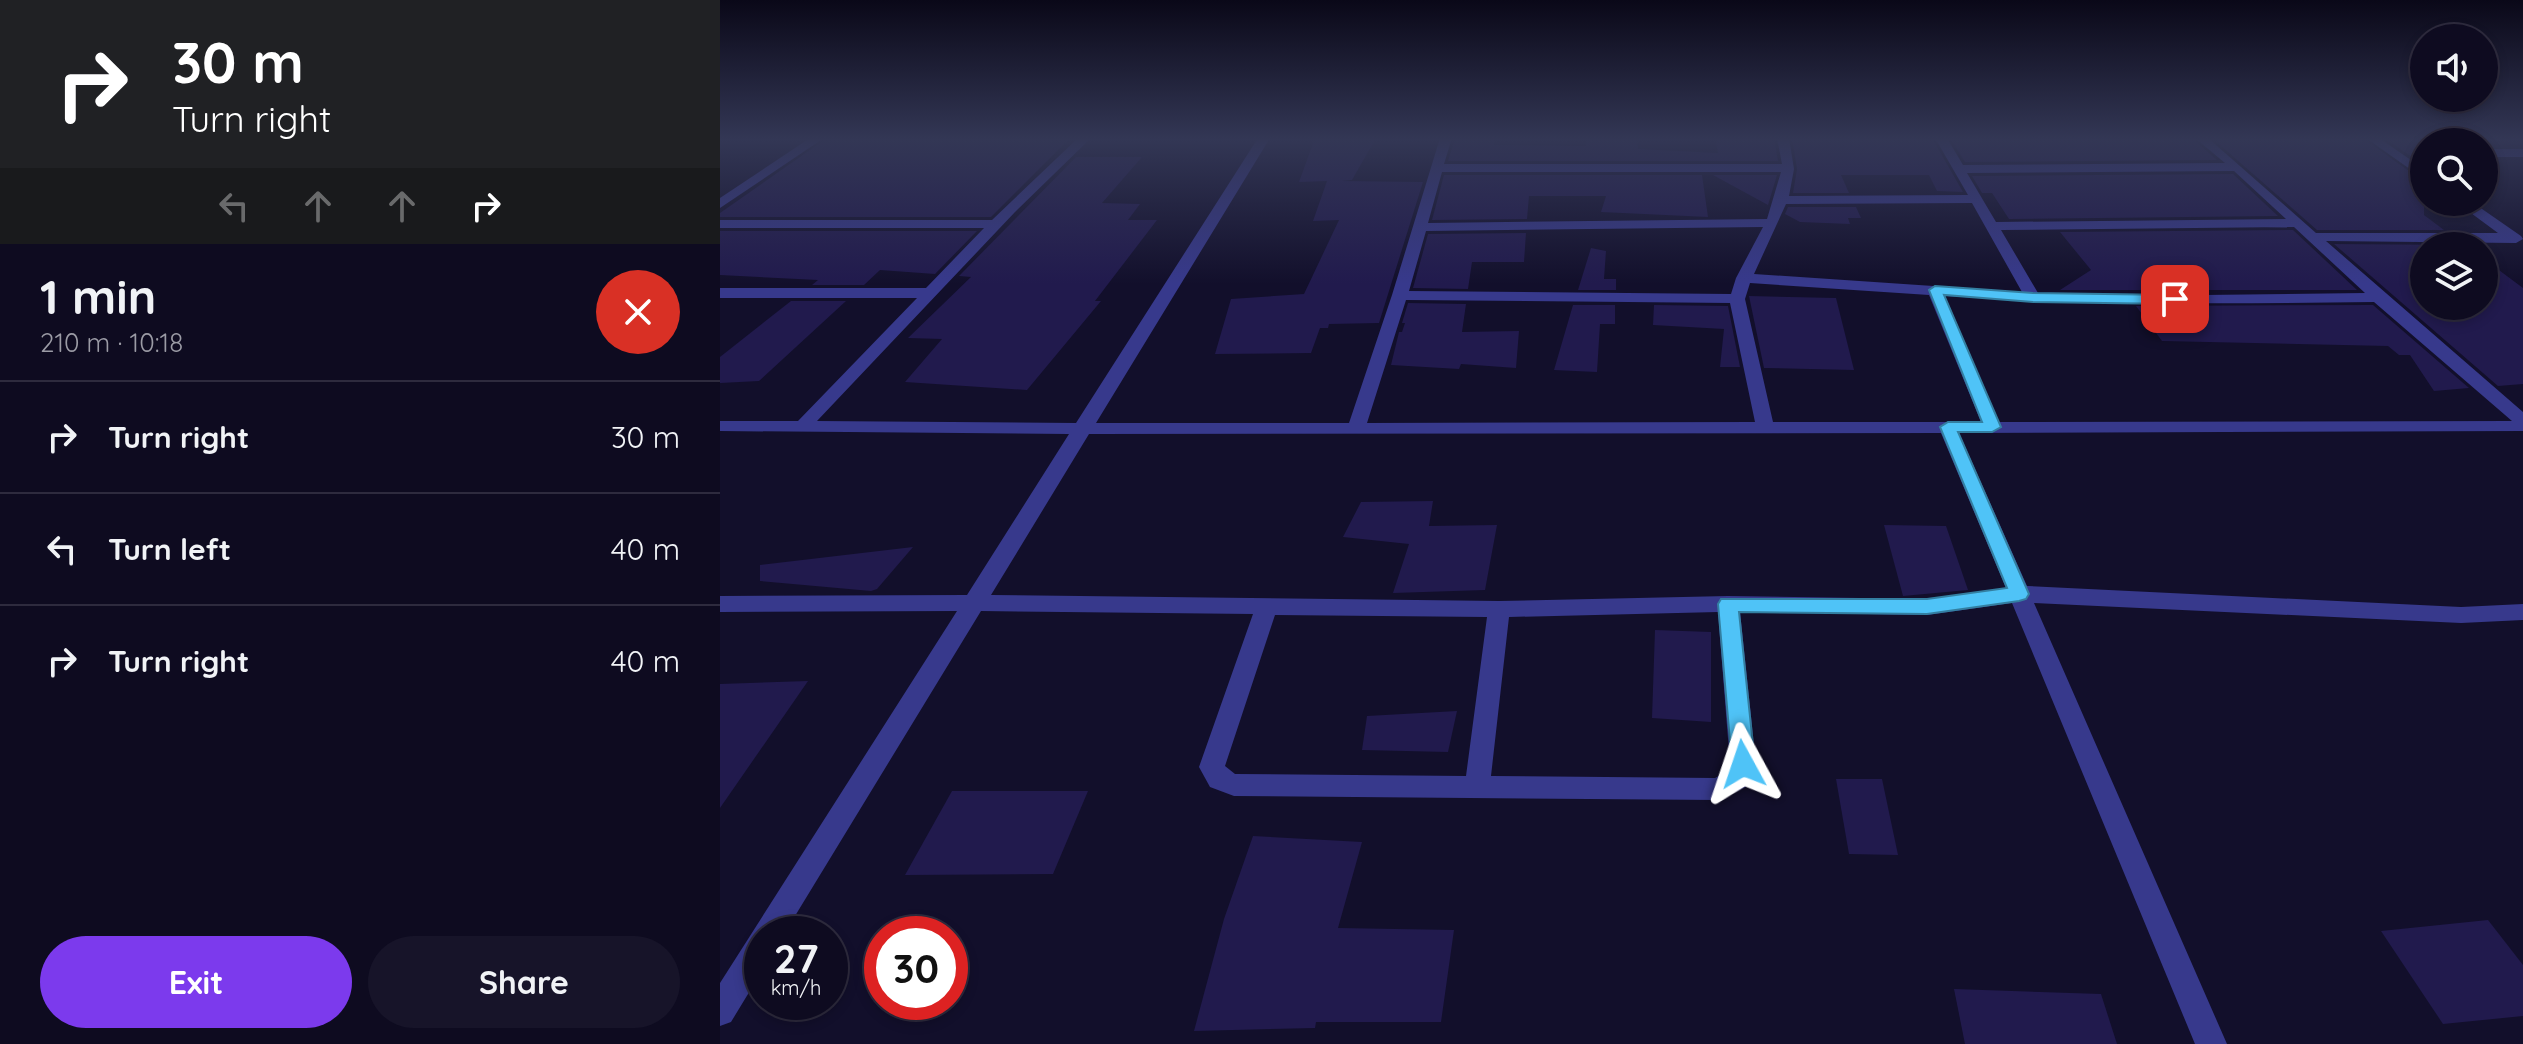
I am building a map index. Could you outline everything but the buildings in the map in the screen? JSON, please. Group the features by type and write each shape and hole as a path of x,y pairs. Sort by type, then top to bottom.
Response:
{"street":[{"path":"720,204 746,187"},
{"path":"802,427 1034,187"},
{"path":"779,916 1234,187"},
{"path":"1356,428 1432,187"},
{"path":"1765,428 1737,299 1743,278 1782,200 1784,187"},
{"path":"1970,187 2033,297"},
{"path":"2258,187 2523,424"},
{"path":"1782,200 1977,199"},
{"path":"2483,216 2518,241"},
{"path":"1420,227 1769,223"},
{"path":"1993,226 2298,223"},
{"path":"720,224 995,224"},
{"path":"2312,237 2518,241"},
{"path":"1743,278 2033,297 2203,300 2378,297"},
{"path":"1935,290 1992,427"},
{"path":"720,293 930,293"},
{"path":"1400,295 1737,299"},
{"path":"720,426 1082,429 2523,424"},
{"path":"1948,427 2211,1044"},
{"path":"720,604 977,603 1499,609 1728,604 1927,607 2019,594 2461,615 2523,612"},
{"path":"1266,608 1212,767 1219,779 1234,785 1718,789 1737,779 1743,764 1728,604"},
{"path":"1477,787 1499,609"},
{"path":"720,1011 744,973"}],"route":[{"path":"1743,764 1728,604 1927,607 2019,594 1948,427 1992,427 1935,290 2033,297 2175,299"}]}
